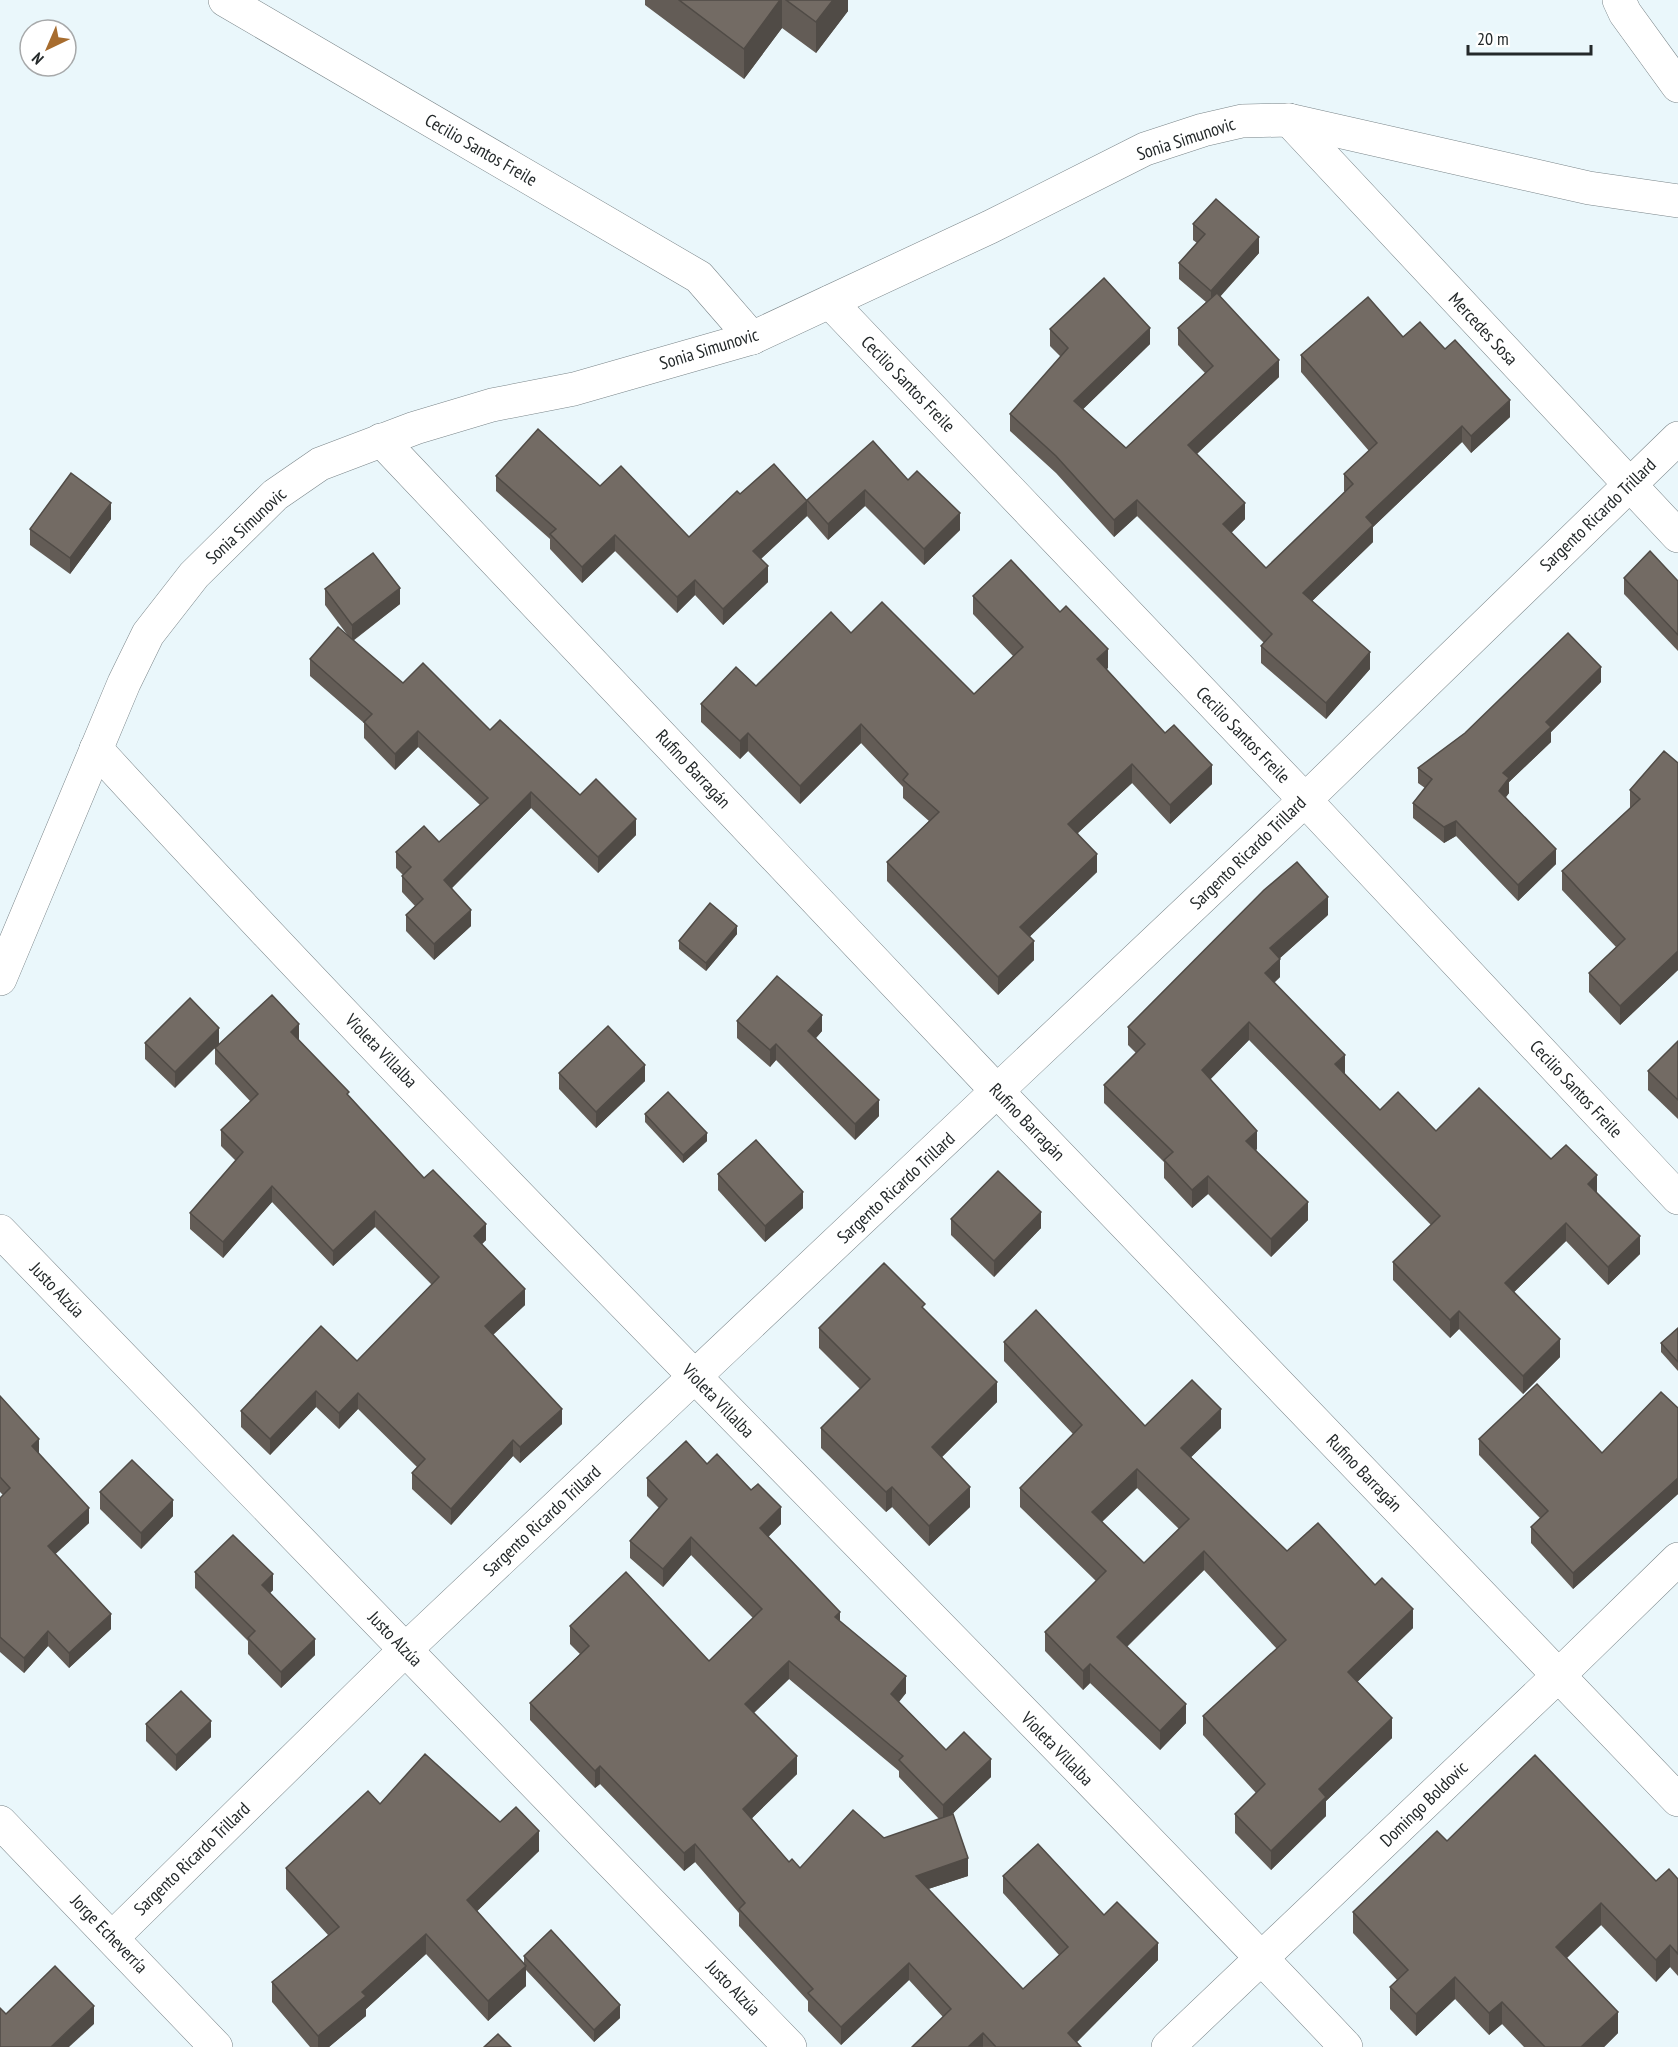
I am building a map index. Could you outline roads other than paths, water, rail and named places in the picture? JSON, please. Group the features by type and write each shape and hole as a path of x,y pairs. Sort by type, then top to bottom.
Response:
{"street":[{"name":"Cecilio Santos Freile","path":"225,0 699,277 752,338"},
{"path":"1619,0 1625,13 1678,86"},
{"name":"Sonia Simunovic","path":"0,979 96,749 148,634 194,575 275,495 320,464 381,440 492,405 574,389 752,338 990,227 1144,149 1203,130 1242,121 1289,120 1589,188 1678,201"},
{"name":"Mercedes Sosa","path":"1289,120 1678,536"},
{"name":"Cecilio Santos Freile","path":"830,302 1305,800 1678,1198"},
{"name":"Sargento Ricardo Trillard","path":"113,1937 405,1650 1305,800 1678,438"},
{"name":"Rufino Barragán","path":"381,440 998,1092 1678,1800"},
{"name":"Violeta Villalba","path":"96,749 204,867 694,1377 1262,1958 1346,2047"},
{"name":"Justo Alzúa","path":"0,1231 790,2047"},
{"name":"Domingo Boldovic","path":"1168,2047 1558,1676 1678,1558"},
{"name":"Jorge Echeverría","path":"0,1822 113,1937 216,2047"}]}
